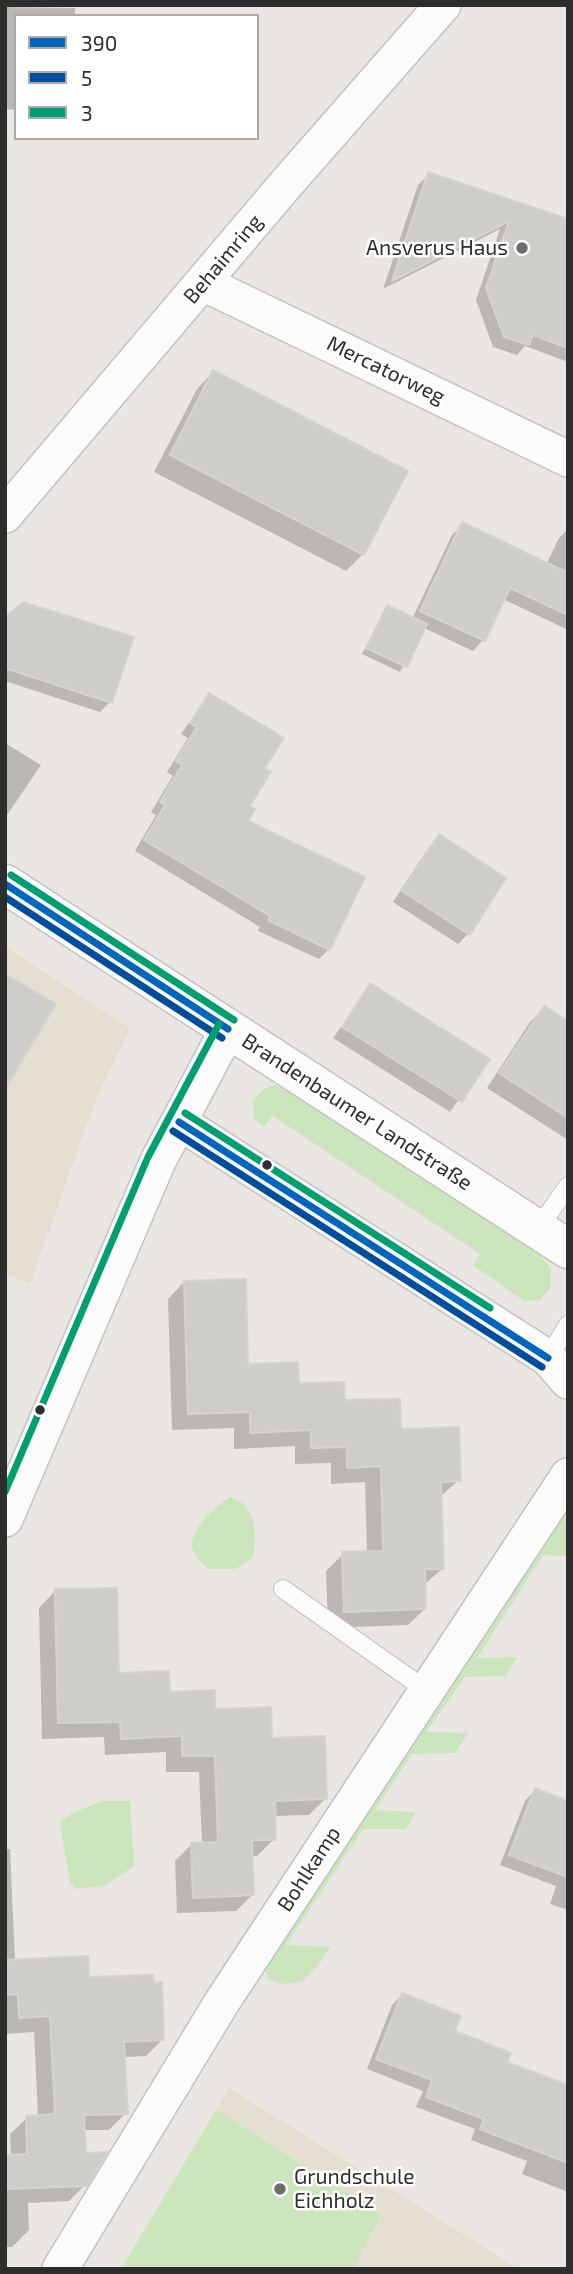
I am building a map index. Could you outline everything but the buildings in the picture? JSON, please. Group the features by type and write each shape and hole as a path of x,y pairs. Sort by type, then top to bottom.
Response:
{"main road":[{"name":"Brandenbaumer Landstraße","path":"5,884 553,1239"}],"street":[{"name":"Behaimring","path":"5,514 286,184 443,5"},
{"name":"Mercatorweg","path":"203,284 568,459"},
{"path":"5,1519 158,1161 228,1029"},
{"path":"179,1122 558,1369"},
{"name":"Bohlkamp","path":"60,2269 222,2001 568,1476"}],"lane":[{"path":"553,1239 568,1185"},
{"path":"558,1369 568,1325"},
{"path":"283,1590 426,1690"}],"shaded area":[{"path":"5,946 130,1028 96,1099 30,1284 5,1274"},
{"name":"Grundschule Eichholz","path":"229,2088 519,2269 121,2269"}],"green space":[{"path":"275,1085 289,1090 540,1255 551,1269 551,1287 540,1300 524,1301 473,1265 480,1254 273,1116 263,1127 254,1118 253,1101 264,1089"},
{"path":"230,1497 245,1506 253,1522 255,1541 252,1559 235,1569 208,1569 193,1551 194,1536 204,1520"},
{"path":"560,1517 568,1518 568,1556 543,1555 477,1658 517,1657 505,1676 465,1677 426,1732 468,1733 455,1753 412,1754 375,1810 416,1812 406,1829 363,1829 286,1945 330,1947 318,1966 301,1982 279,1984 268,1978 263,1964"},
{"path":"102,1801 130,1801 134,1866 106,1885 77,1889 70,1883 60,1823 72,1813"},
{"name":"Grundschule Eichholz","path":"216,2110 381,2215 353,2269 121,2269"}],"transit line":[{"name":"3","path":"11,875 234,1020"},
{"name":"390","path":"5,884 228,1029"},
{"name":"5","path":"5,897 222,1038"},
{"name":"3","path":"5,1492 148,1157 219,1024"},
{"name":"3","path":"185,1113 490,1308"},
{"name":"390","path":"179,1122 548,1358"},
{"name":"5","path":"173,1131 542,1367"}],"place":[{"name":"Ansverus Haus","path":"522,248"},
{"name":"Grundschule Eichholz","path":"280,2189"}]}
